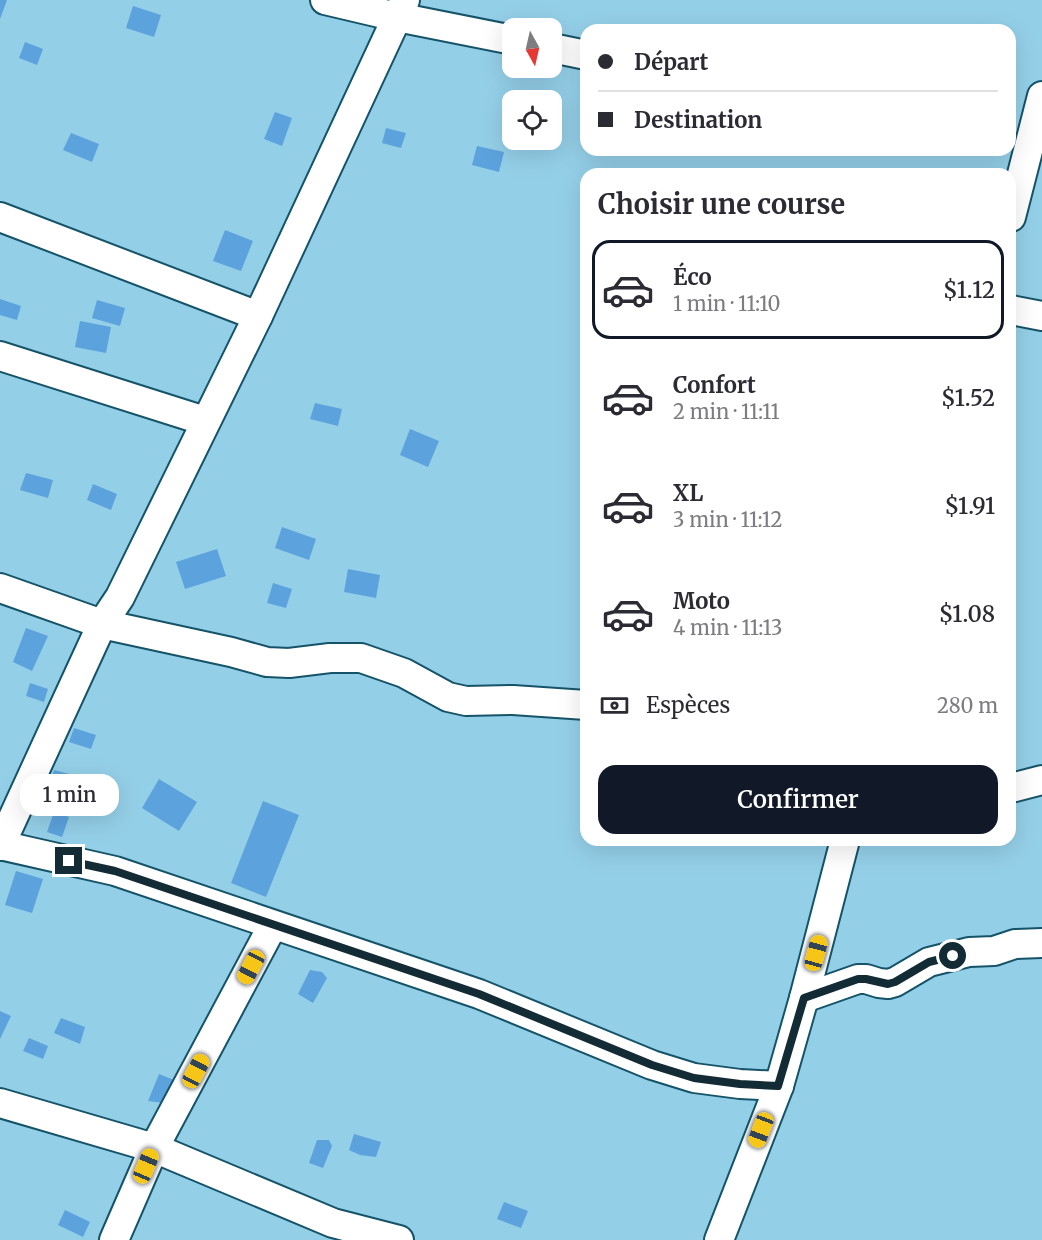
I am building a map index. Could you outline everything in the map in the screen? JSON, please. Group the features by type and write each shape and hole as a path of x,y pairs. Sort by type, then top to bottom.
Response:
{"street":[{"path":"325,0 401,9 502,37"},
{"path":"401,9 258,316 120,597 102,624 0,845 115,871 479,994 652,1065 694,1078 778,1086"},
{"path":"562,50 580,54"},
{"path":"1016,178 1022,131 1042,96"},
{"path":"0,217 258,316"},
{"path":"1016,311 1042,316"},
{"path":"0,356 205,421"},
{"path":"0,588 102,624 267,662 289,663 330,658 361,658 404,673 448,697 466,701 513,700 580,705"},
{"path":"1016,787 1042,780"},
{"path":"718,1240 778,1086 804,998 843,846"},
{"path":"114,1240 154,1148 273,925"},
{"path":"804,998 858,979 879,983 895,982 929,962 969,952 994,951 1014,944 1042,943"},
{"path":"0,1103 154,1148 333,1223 399,1240"}],"building":[{"path":"0,0 7,0 0,19"},
{"path":"133,6 161,15 154,37 126,28"},
{"path":"25,42 43,49 37,65 19,58"},
{"path":"275,112 292,118 282,146 264,139"},
{"path":"386,128 406,133 401,148 382,143"},
{"path":"71,133 99,144 92,162 63,150"},
{"path":"477,146 504,152 499,172 472,165"},
{"path":"225,230 253,241 241,271 213,261"},
{"path":"0,299 21,306 17,320 0,315"},
{"path":"97,300 125,308 120,326 92,318"},
{"path":"80,321 111,327 106,353 75,347"},
{"path":"315,403 342,409 338,426 310,419"},
{"path":"410,429 439,441 428,467 400,455"},
{"path":"26,473 53,480 48,498 20,490"},
{"path":"93,484 117,494 111,510 87,500"},
{"path":"282,527 316,539 309,560 275,548"},
{"path":"217,549 226,576 185,589 176,562"},
{"path":"348,569 380,575 376,598 344,592"},
{"path":"273,583 292,589 286,608 267,603"},
{"path":"26,628 48,636 32,671 13,662"},
{"path":"30,683 48,689 44,702 26,696"},
{"path":"74,728 96,735 91,749 69,742"},
{"path":"54,770 80,777 72,807 46,800"},
{"path":"159,779 197,802 179,831 142,808"},
{"path":"263,801 299,815 266,897 231,883"},
{"path":"54,812 69,817 62,837 47,832"},
{"path":"16,871 43,879 32,913 5,905"},
{"path":"310,970 322,972 327,978 313,1003 298,994"},
{"path":"0,1011 11,1016 0,1039"},
{"path":"61,1018 85,1027 80,1044 54,1033"},
{"path":"29,1038 48,1046 43,1059 23,1051"},
{"path":"159,1074 174,1080 164,1103 148,1101"},
{"path":"354,1134 381,1142 376,1157 360,1155 349,1150"},
{"path":"317,1140 329,1140 332,1146 323,1168 309,1163"},
{"path":"504,1202 528,1211 521,1228 497,1219"},
{"path":"65,1210 90,1222 83,1237 58,1225"}],"route":[{"path":"69,861 115,871 479,994 652,1065 694,1078 740,1084 778,1086 804,998 858,979 888,984 929,962 953,956"}]}
